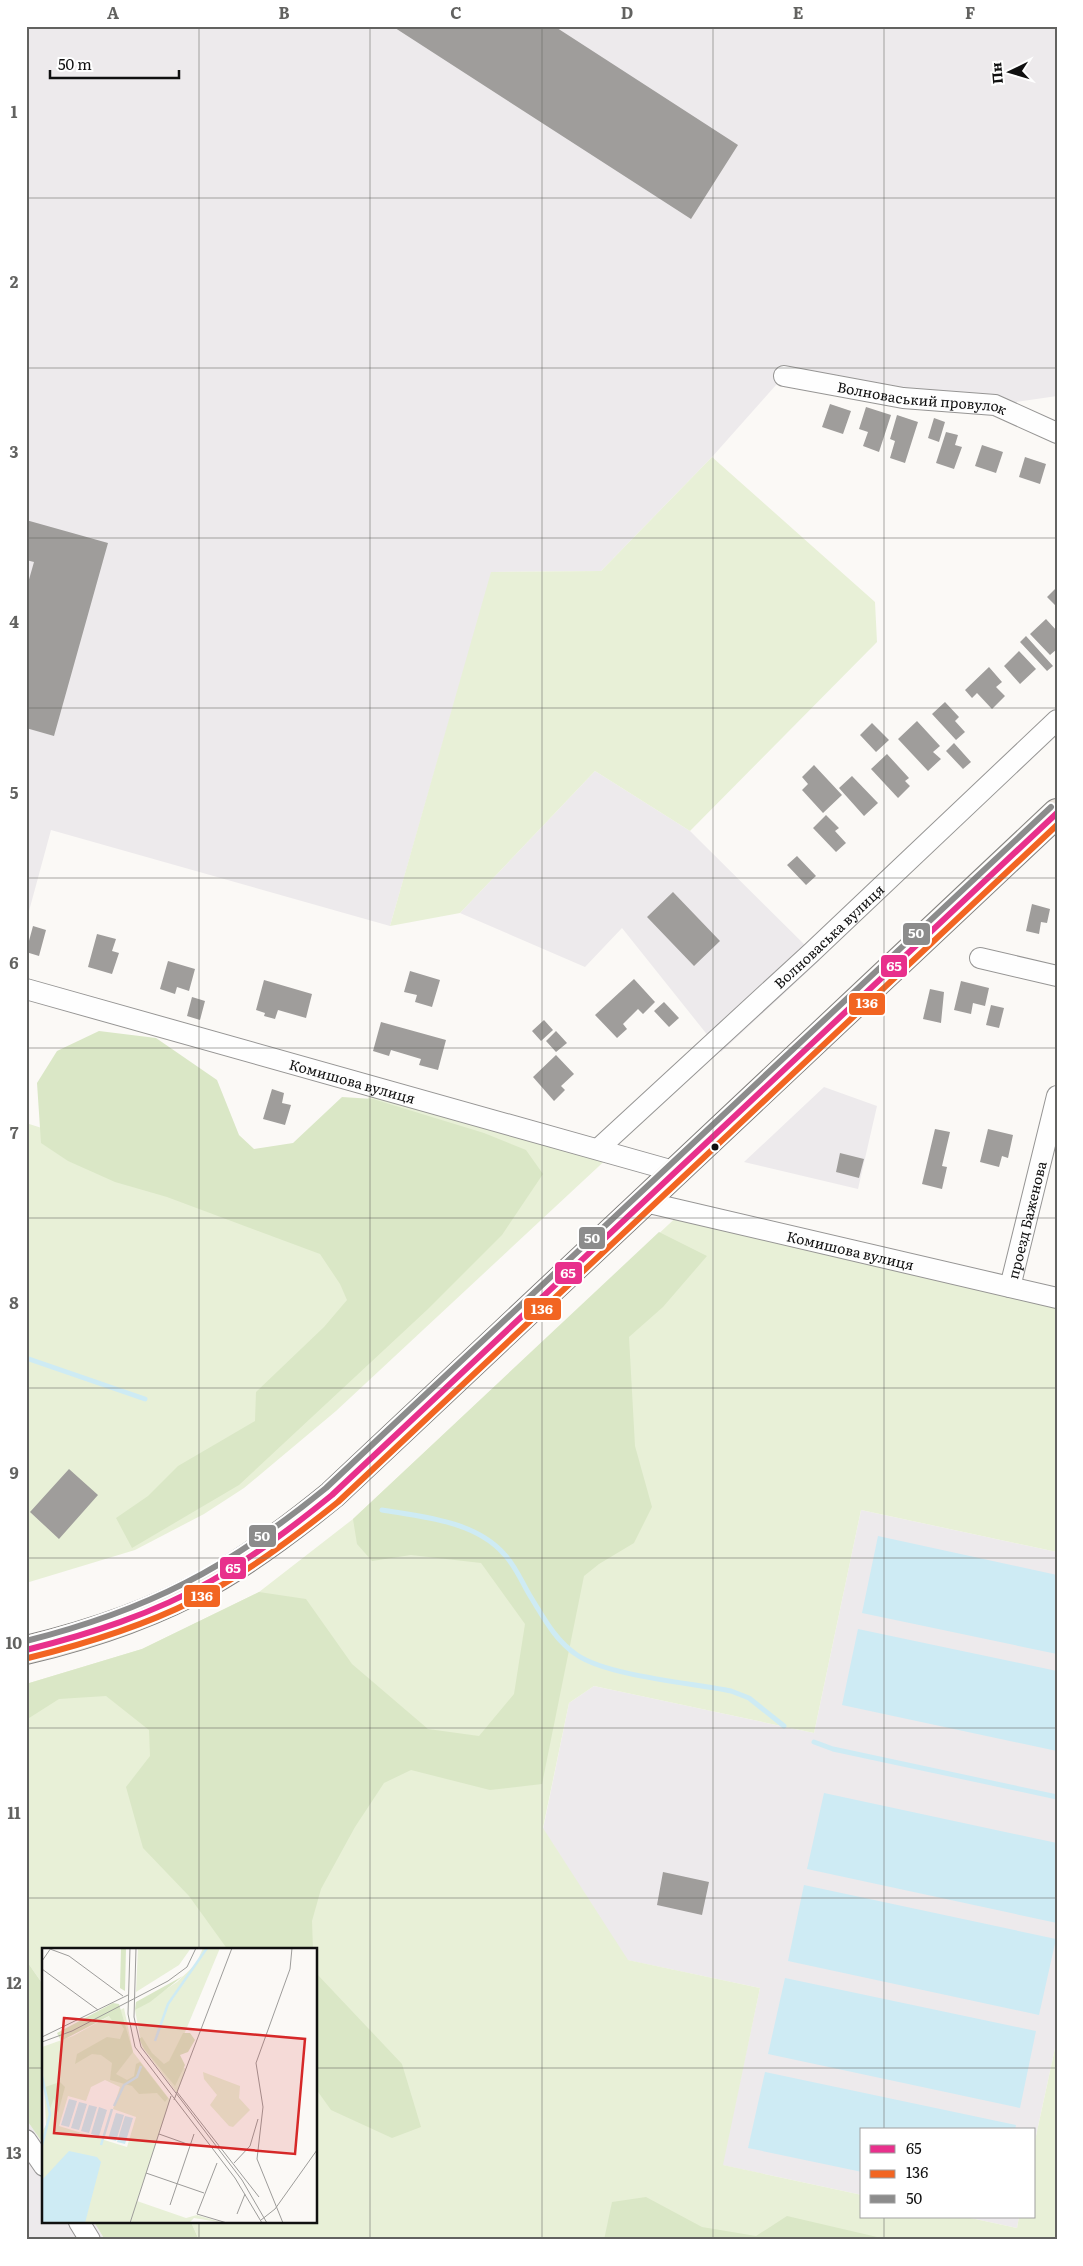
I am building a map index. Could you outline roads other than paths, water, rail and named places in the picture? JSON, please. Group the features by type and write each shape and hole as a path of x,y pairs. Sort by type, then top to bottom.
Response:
{"main road":[{"path":"26,1650 111,1625 172,1601 210,1582 250,1558 293,1527 340,1488 1057,813"}],"street":[{"name":"Волноваський провулок","path":"784,376 903,398 995,405 1057,433"},
{"name":"Волноваська вулиця","path":"598,1150 812,952 1057,720"},
{"path":"980,958 1057,976"},
{"name":"Комишова вулиця","path":"26,989 677,1172"},
{"name":"проезд Баженова","path":"1010,1287 1057,1096"},
{"name":"Комишова вулиця","path":"645,1202 1057,1298"},
{"path":"26,2140 42,2163"},
{"path":"80,2224 90,2240"}],"water":[{"path":"878,1536 1057,1575 1057,1654 862,1613"},
{"path":"858,1629 1057,1671 1057,1751 842,1705"},
{"path":"824,1793 1057,1843 1057,1923 807,1869"},
{"path":"804,1885 1056,1939 1039,2015 788,1961"},
{"path":"785,1978 1036,2031 1020,2108 768,2054"},
{"path":"765,2072 1016,2125 1015,2128 860,2128 860,2172 748,2148"}],"waterway":[{"path":"26,1358 145,1399"},
{"path":"382,1510 448,1522 478,1534 492,1543 512,1564 552,1630 577,1655 591,1662 629,1674 731,1691 749,1698 784,1726"},
{"path":"814,1742 833,1749 1057,1797"}]}
